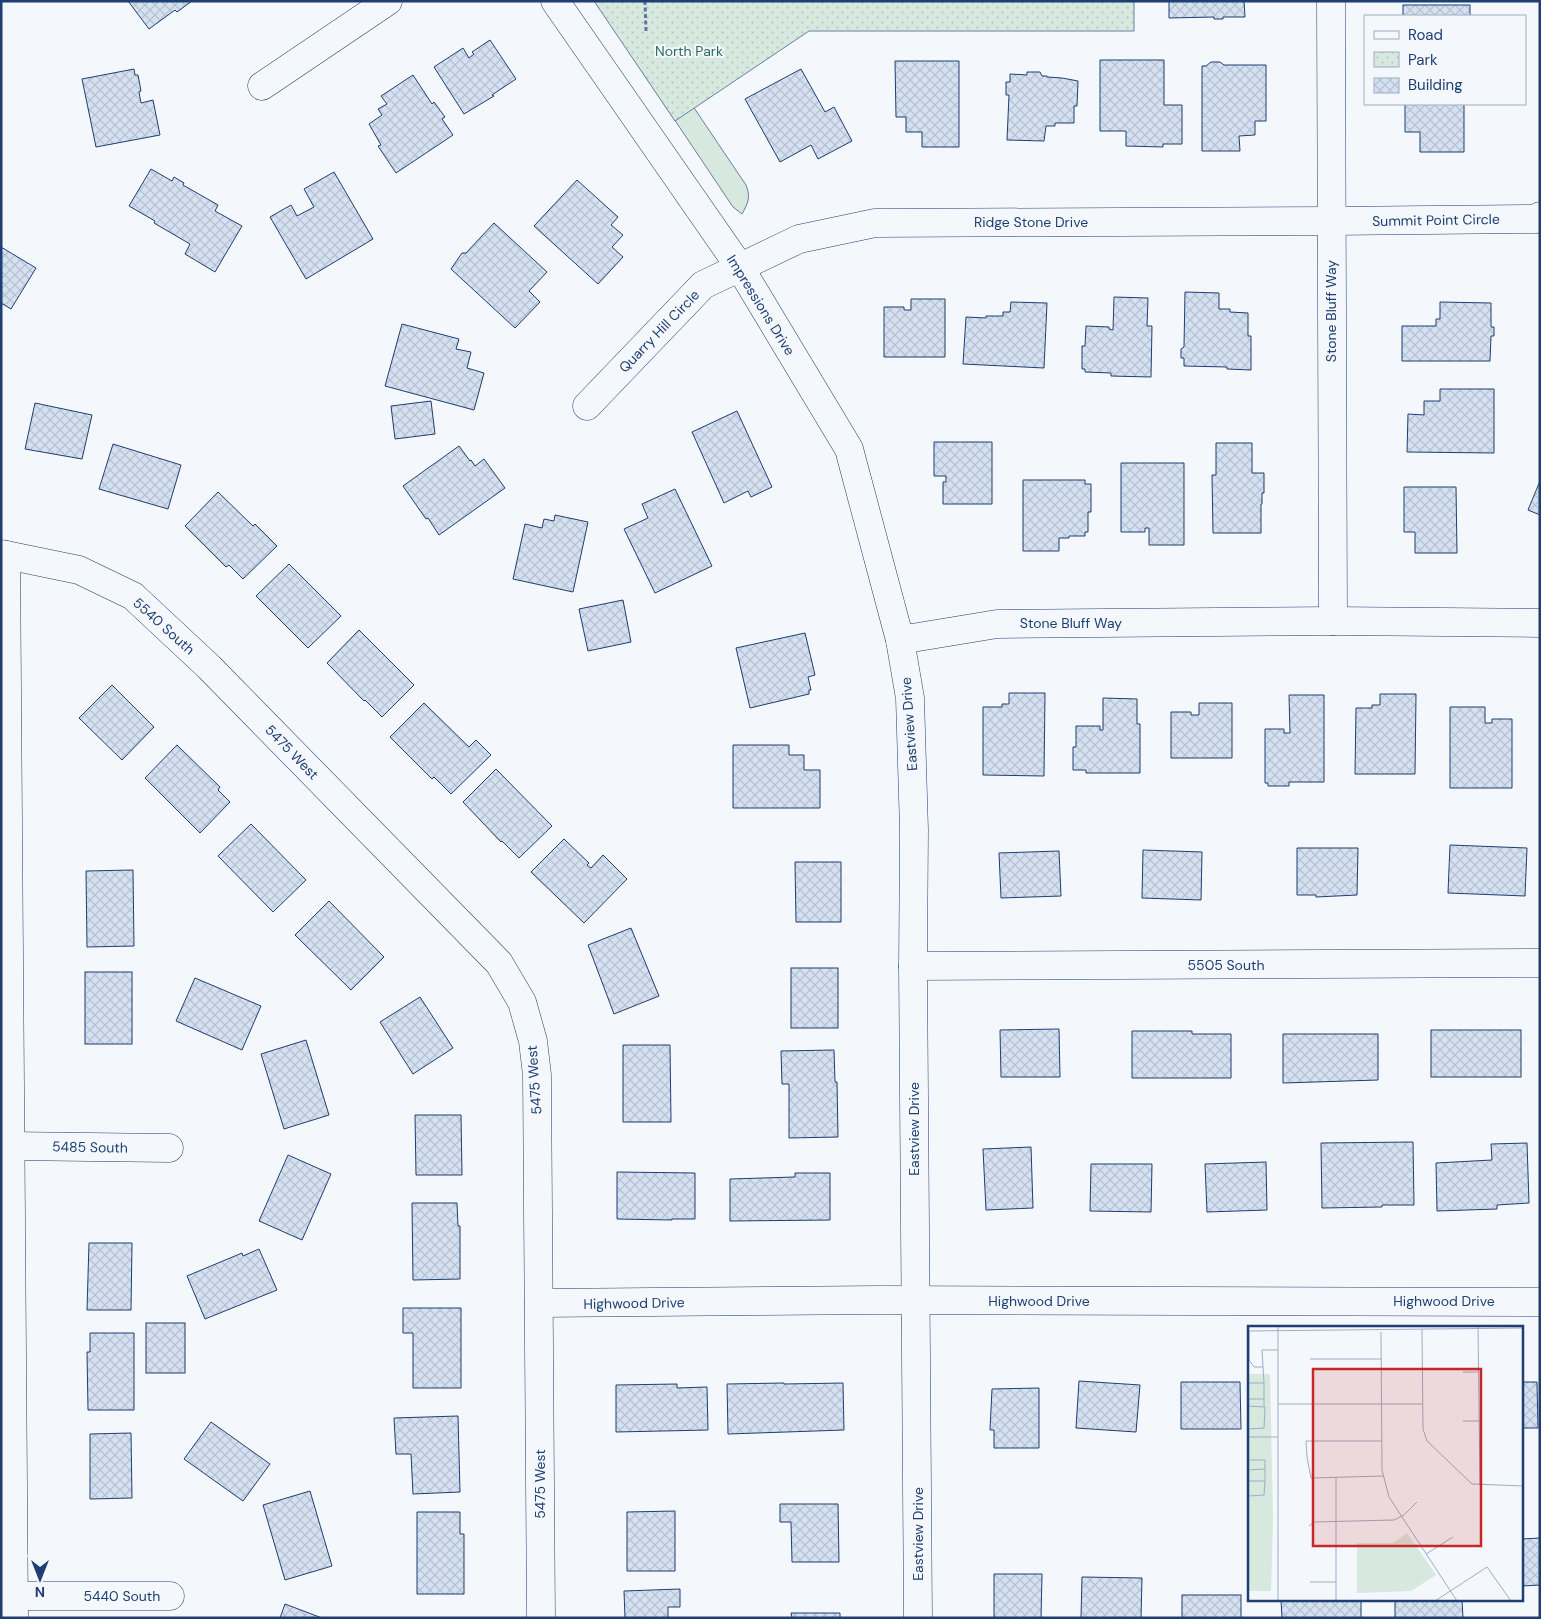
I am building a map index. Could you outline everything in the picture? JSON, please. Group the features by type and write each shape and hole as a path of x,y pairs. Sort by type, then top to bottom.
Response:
{"street":[{"path":"262,86 388,1"},
{"name":"Impressions Drive","path":"555,1 739,266 849,449 900,640"},
{"name":"Stone Bluff Way","path":"1331,1 1333,621"},
{"name":"Summit Point Circle","path":"1331,221 1536,219 1540,216"},
{"name":"Ridge Stone Drive","path":"739,266 799,239 875,223 1331,221"},
{"name":"Quarry Hill Circle","path":"587,406 703,285 739,266"},
{"path":"4,555 14,1607"},
{"name":"5540 South","path":"4,555 78,570 133,596 209,667"},
{"name":"Stone Bluff Way","path":"900,640 997,624 1333,621 1540,623"},
{"name":"Eastview Drive","path":"900,640 910,698 914,830 913,966 918,1618"},
{"name":"5475 West","path":"209,667 499,963 522,1002 532,1041 537,1075 541,1618"},
{"name":"5505 South","path":"913,966 1540,963"},
{"name":"5485 South","path":"10,1146 169,1148"},
{"name":"Highwood Drive","path":"539,1303 916,1300 1540,1302"},
{"name":"5440 South","path":"14,1607 170,1596"}],"path":[{"path":"645,1 646,31"}],"green space":[{"name":"North Park","path":"594,1 1134,1 1134,31 809,31 675,121"},
{"path":"595,1 622,1 746,185 748,200 742,214 733,207"}],"building":[{"path":"128,1 192,1 177,12 175,10 149,29"},
{"path":"1169,1 1244,1 1245,17 1223,17 1223,19 1214,19 1214,17 1169,18"},
{"path":"1403,5 1470,5 1470,15 1403,15"},
{"path":"490,40 516,79 492,95 494,96 464,114 434,67 463,48 469,58 474,54 472,52"},
{"path":"1100,60 1164,60 1164,105 1182,105 1182,144 1163,144 1163,147 1126,146 1126,131 1100,131"},
{"path":"895,61 959,61 959,147 922,147 922,132 906,132 906,117 896,117"},
{"path":"1211,62 1220,62 1224,65 1266,65 1266,121 1255,121 1255,135 1239,136 1240,151 1202,151 1202,66 1206,66"},
{"path":"134,69 135,75 138,75 141,103 153,100 160,135 96,147 82,79"},
{"path":"801,69 825,112 834,107 852,141 818,159 811,145 780,162 745,99"},
{"path":"1027,72 1040,72 1042,76 1078,81 1077,106 1074,106 1074,123 1055,123 1055,126 1046,126 1044,141 1007,140 1009,95 1006,95 1006,82 1010,82 1010,74 1027,75"},
{"path":"413,75 432,104 434,102 445,117 442,119 453,135 396,173 378,146 381,145 369,124 382,115 378,109 387,104 381,96"},
{"path":"1405,105 1464,105 1464,152 1420,152 1420,132 1405,132"},
{"path":"151,169 172,181 174,177 184,183 183,185 218,205 215,211 242,226 215,272 185,254 190,244 129,206"},
{"path":"334,172 373,239 306,279 270,217 291,205 297,216 314,207 304,189"},
{"path":"577,180 618,217 611,225 623,235 612,247 623,257 598,284 534,226"},
{"path":"494,223 547,272 529,291 540,302 515,328 451,269 462,253 466,253"},
{"path":"1,247 36,268 11,309 1,303"},
{"path":"1185,292 1219,293 1219,309 1230,309 1230,312 1248,313 1248,336 1251,336 1251,370 1227,369 1227,367 1184,366 1184,358 1181,358 1181,349 1184,347"},
{"path":"1114,297 1148,298 1147,326 1152,326 1151,377 1111,376 1111,373 1085,372 1085,369 1082,369 1082,346 1085,346 1086,326 1109,327 1109,329 1113,330"},
{"path":"911,299 945,299 945,357 884,357 884,307 904,307 904,310 911,310"},
{"path":"1011,302 1047,303 1044,368 963,364 966,317 986,318 986,316 1003,316 1003,312 1010,312"},
{"path":"1440,302 1491,303 1491,327 1494,327 1494,336 1491,336 1490,361 1402,361 1402,326 1436,326 1436,319 1440,319"},
{"path":"402,324 459,339 456,349 471,352 467,368 484,373 474,410 385,386"},
{"path":"1440,389 1494,389 1494,453 1407,452 1408,414 1424,415 1424,401 1440,401"},
{"path":"431,401 435,434 395,439 391,406"},
{"path":"35,403 92,415 82,459 25,449"},
{"path":"737,411 772,487 751,497 748,491 724,503 692,432"},
{"path":"934,442 992,442 992,504 943,504 943,482 946,482 946,476 934,476"},
{"path":"1216,443 1252,443 1252,473 1264,473 1261,533 1213,533 1212,475 1216,475"},
{"path":"113,444 181,465 168,509 99,489"},
{"path":"459,446 475,466 484,459 505,488 439,535 403,486"},
{"path":"1121,463 1184,463 1184,545 1149,545 1149,528 1145,528 1145,532 1121,532"},
{"path":"1023,480 1085,480 1085,484 1091,484 1091,512 1088,512 1088,532 1085,532 1085,536 1059,538 1059,551 1023,551"},
{"path":"1540,481 1540,515 1528,510"},
{"path":"1404,487 1456,487 1457,553 1415,553 1415,532 1404,532"},
{"path":"675,489 712,566 655,593 624,529 648,518 642,504"},
{"path":"218,492 277,546 243,579 229,565 226,567 185,526"},
{"path":"555,515 588,522 573,592 513,579 525,524 542,528 544,519 554,521"},
{"path":"289,564 341,616 308,648 256,596"},
{"path":"623,600 631,642 588,651 579,609"},
{"path":"359,630 414,685 382,717 327,663"},
{"path":"805,633 815,675 808,677 811,690 809,690 809,694 750,708 736,648"},
{"path":"112,685 154,727 122,760 79,718"},
{"path":"1009,693 1045,693 1044,776 983,775 983,707 1002,707 1002,704 1009,704"},
{"path":"1380,694 1416,694 1415,774 1355,774 1356,708 1372,708 1372,705 1380,705"},
{"path":"1289,695 1324,695 1324,782 1289,782 1289,786 1268,786 1268,783 1265,783 1265,729 1284,729 1284,733 1290,733"},
{"path":"1103,698 1137,699 1137,724 1140,724 1140,773 1086,773 1086,770 1073,770 1073,747 1076,747 1076,726 1100,726 1100,730 1103,730"},
{"path":"424,703 469,747 476,740 491,755 451,794 434,777 432,779 390,737"},
{"path":"1199,703 1232,703 1232,758 1171,758 1171,712 1191,712 1191,715 1199,715"},
{"path":"1450,707 1485,707 1485,723 1492,723 1492,719 1512,719 1512,788 1450,788"},
{"path":"177,745 220,787 218,790 230,802 200,833 145,778"},
{"path":"733,745 789,745 789,755 804,755 804,770 820,770 820,808 733,808"},
{"path":"496,769 552,826 519,858 463,802"},
{"path":"251,824 306,880 273,912 218,856"},
{"path":"564,839 589,863 587,865 591,868 603,855 627,879 584,923 531,872"},
{"path":"1450,845 1527,848 1525,896 1448,893"},
{"path":"1297,848 1358,848 1357,895 1316,897 1316,895 1297,895"},
{"path":"1143,850 1202,852 1201,900 1142,898"},
{"path":"1059,851 1061,896 1001,898 999,853"},
{"path":"795,862 841,862 841,922 796,922"},
{"path":"133,870 134,946 87,947 86,871"},
{"path":"329,901 384,957 351,990 295,935"},
{"path":"631,928 659,996 614,1014 588,945"},
{"path":"791,968 838,968 838,1028 791,1028"},
{"path":"85,972 132,972 132,1044 85,1044"},
{"path":"195,978 261,1006 242,1050 176,1021"},
{"path":"420,997 453,1048 413,1074 380,1022"},
{"path":"1059,1029 1060,1077 1001,1077 1000,1030"},
{"path":"1431,1030 1521,1030 1521,1077 1431,1077"},
{"path":"1132,1031 1192,1031 1192,1034 1231,1034 1231,1078 1132,1078"},
{"path":"1283,1034 1378,1034 1378,1080 1283,1083"},
{"path":"306,1040 329,1115 284,1129 261,1054"},
{"path":"623,1045 670,1045 671,1122 623,1122"},
{"path":"834,1050 835,1082 837,1082 838,1137 789,1138 789,1084 782,1084 781,1051"},
{"path":"415,1115 461,1115 462,1175 416,1175"},
{"path":"1413,1142 1414,1205 1322,1208 1321,1143"},
{"path":"1527,1143 1529,1203 1497,1205 1497,1209 1437,1211 1436,1163 1492,1160 1491,1144"},
{"path":"1031,1147 1033,1208 986,1210 983,1149"},
{"path":"288,1155 331,1174 302,1240 259,1221"},
{"path":"1266,1162 1267,1210 1207,1212 1205,1164"},
{"path":"1091,1164 1152,1164 1151,1212 1090,1211"},
{"path":"617,1172 695,1173 695,1219 617,1219"},
{"path":"795,1173 830,1173 830,1220 730,1221 730,1179 795,1177"},
{"path":"412,1203 457,1203 458,1226 460,1226 460,1279 413,1280"},
{"path":"89,1243 132,1243 131,1310 87,1310"},
{"path":"259,1249 277,1290 205,1319 187,1276 242,1253 243,1256"},
{"path":"403,1308 461,1308 461,1388 413,1388 413,1333 403,1333"},
{"path":"146,1323 185,1323 185,1373 146,1373"},
{"path":"90,1333 134,1333 134,1410 88,1410 87,1352 90,1352"},
{"path":"1079,1381 1140,1385 1136,1432 1076,1428"},
{"path":"1181,1382 1240,1382 1241,1429 1181,1429"},
{"path":"1524,1382 1537,1382 1538,1428 1524,1428"},
{"path":"843,1383 844,1430 728,1434 727,1384"},
{"path":"677,1384 677,1388 707,1387 708,1430 616,1432 616,1385"},
{"path":"1039,1388 1039,1448 994,1448 994,1430 990,1430 992,1389"},
{"path":"458,1416 460,1492 413,1494 411,1454 396,1454 394,1418"},
{"path":"211,1422 270,1464 243,1501 184,1459"},
{"path":"131,1433 132,1498 90,1499 90,1434"},
{"path":"310,1491 332,1566 285,1580 263,1505"},
{"path":"780,1504 838,1504 839,1562 792,1562 791,1522 780,1522"},
{"path":"675,1511 675,1571 627,1571 627,1512"},
{"path":"417,1512 460,1512 460,1534 464,1534 464,1594 417,1594"},
{"path":"1540,1538 1540,1585 1524,1586 1524,1539"},
{"path":"994,1574 1042,1574 1041,1618 994,1618"},
{"path":"1082,1577 1142,1578 1141,1618 1081,1618"},
{"path":"680,1589 680,1607 668,1607 668,1618 625,1618 624,1591"},
{"path":"1182,1595 1241,1595 1241,1618 1182,1618"},
{"path":"1281,1602 1361,1602 1361,1618 1282,1618"},
{"path":"1395,1602 1462,1602 1463,1618 1395,1618"},
{"path":"285,1604 322,1618 280,1618"},
{"path":"791,1613 840,1613 840,1618 792,1618"}]}
